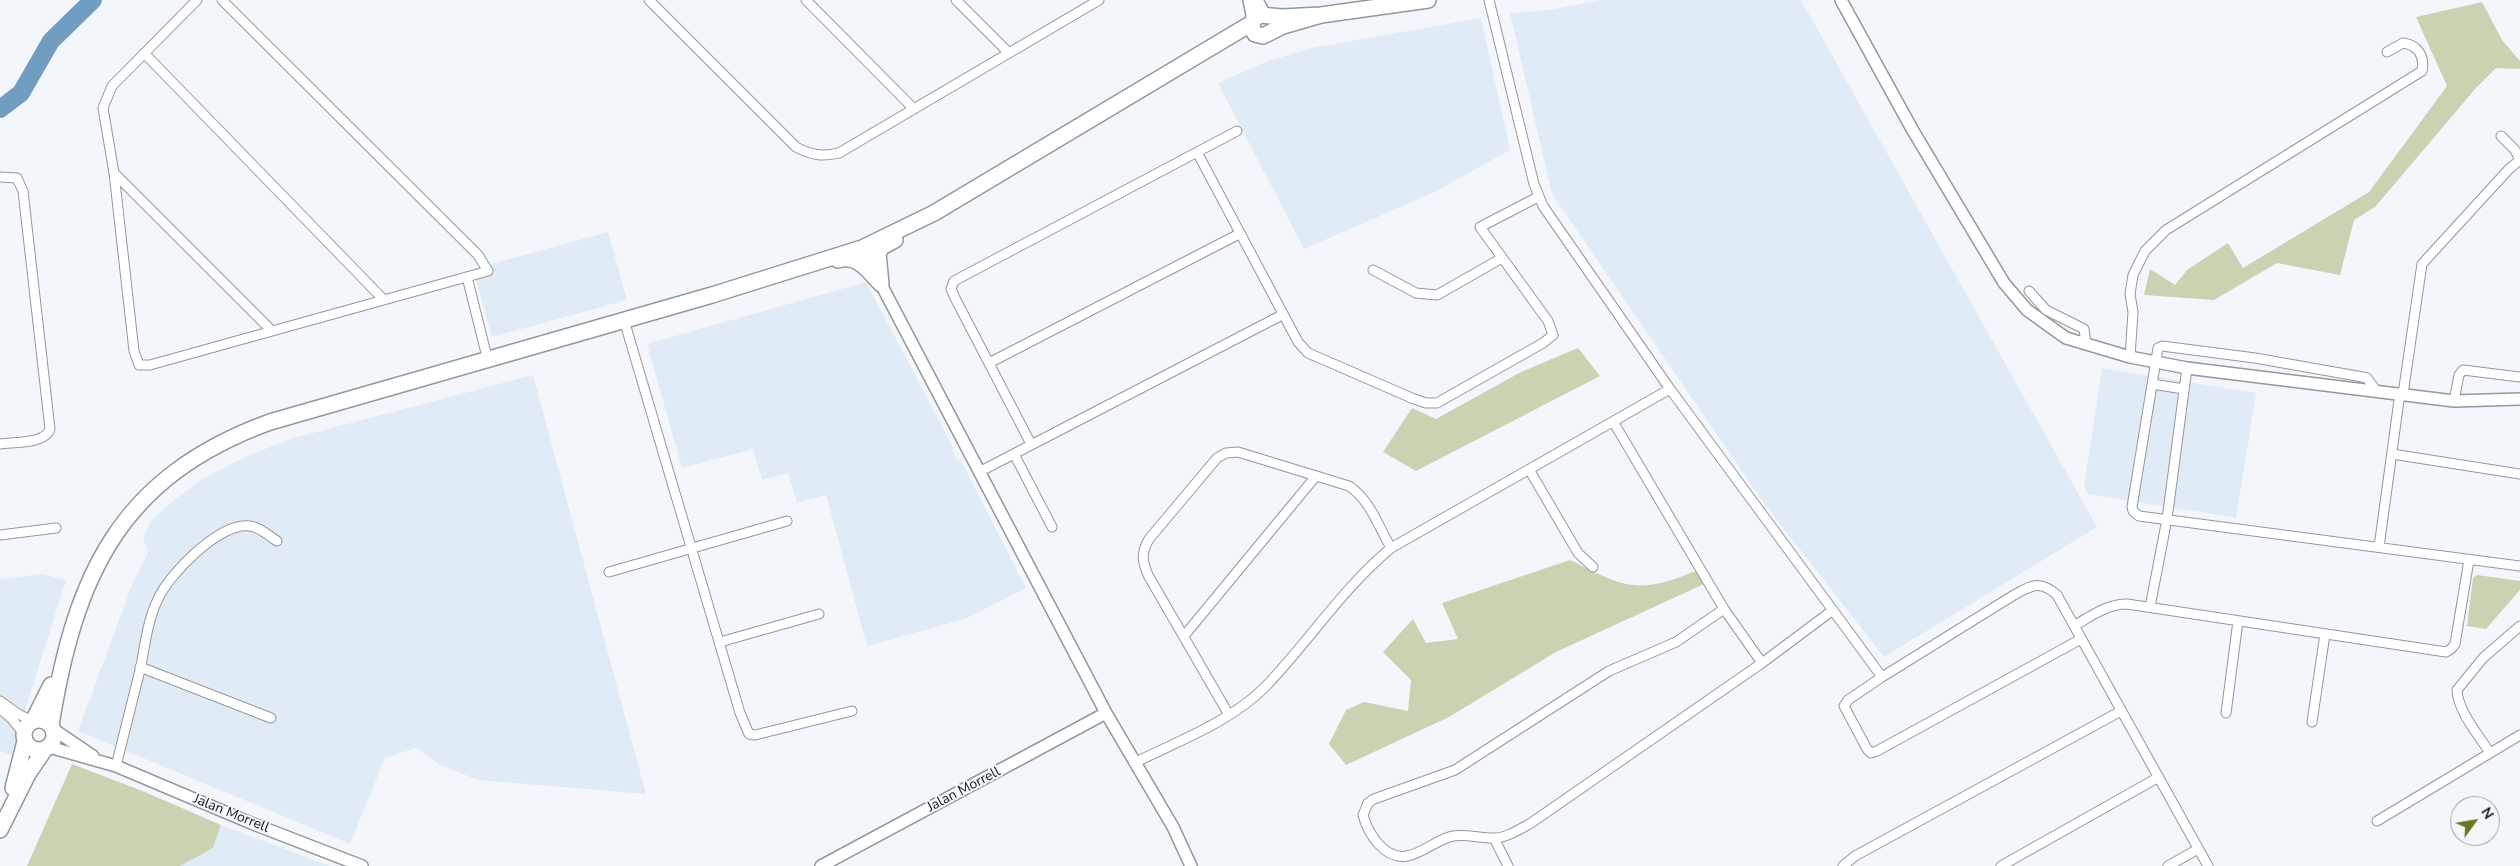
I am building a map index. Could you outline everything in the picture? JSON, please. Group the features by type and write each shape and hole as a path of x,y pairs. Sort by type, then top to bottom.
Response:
{"main road":[{"path":"1,828 27,726 33,721 62,660 82,598 122,522 149,494 178,469 224,441 270,422 488,361 828,260 862,248 934,213 1156,79 1261,23 1428,0"},
{"path":"881,284 879,250 929,222 934,213"},
{"path":"828,260 834,262 847,258 855,259 881,284"},
{"path":"1,828 28,774 54,739 52,727 62,660"},
{"path":"33,721 43,720 52,727"},
{"path":"25,737 31,748 47,748"}],"street":[{"path":"198,0 112,86 106,96 103,108 114,173 134,351 139,366 150,366 488,271 478,255 222,0"},
{"path":"649,0 796,148 809,154 824,156 839,154 1099,0"},
{"path":"806,0 914,109"},
{"path":"956,0 1009,53"},
{"path":"1250,0 1261,23"},
{"path":"1257,0 1261,23"},
{"path":"1490,0 1538,197 1670,389 1882,677"},
{"path":"1841,0 1912,129 2004,283 2014,298 2040,321 2066,338 2130,357 2187,368 2375,389 2454,401 2520,399"},
{"path":"2130,357 2133,312 2132,285 2138,262 2145,251 2166,230 2422,70 2424,63 2422,54 2409,44 2403,43 2387,52"},
{"path":"144,53 383,299"},
{"path":"1031,444 954,298 951,289 954,281 1237,131"},
{"path":"2379,547 2392,454 2424,260 2509,168 2520,160 2515,150 2501,136"},
{"path":"1197,152 1282,315 1298,342 1308,353 1426,403 1437,403 1502,368 1550,339 1553,335 1553,328 1480,227 1538,197"},
{"path":"114,173 272,331"},
{"path":"0,177 17,178 23,191 50,429 47,435 40,439 0,444"},
{"path":"989,363 1239,234"},
{"path":"862,248 1106,713 1173,827 1191,866"},
{"path":"1373,270 1416,293 1438,295 1502,258"},
{"path":"467,277 488,361"},
{"path":"2030,291 2046,310 2084,329 2086,344"},
{"path":"980,472 1282,315"},
{"path":"624,320 740,713 749,734 755,735 852,711"},
{"path":"2375,389 2367,378 2357,376 2167,346 2158,348 2132,507 2133,511 2139,516 2520,566"},
{"path":"2150,607 2167,519 2187,368"},
{"path":"2454,401 2459,374 2463,370 2520,377"},
{"path":"2152,384 2184,389"},
{"path":"1134,763 1229,715 1265,687 1361,574 1391,548 1530,471 1670,389"},
{"path":"1614,423 1724,609 1762,662"},
{"path":"1229,715 1142,562 1143,550 1148,539 1217,458 1226,453 1238,452 1348,486 1357,492 1375,516 1391,548"},
{"path":"1014,454 1052,527"},
{"path":"2392,454 2520,474"},
{"path":"1530,471 1578,553 1592,567"},
{"path":"1184,636 1316,476"},
{"path":"609,572 787,521"},
{"path":"116,766 157,599 166,584 188,560 209,542 232,528 243,526 255,527 276,541"},
{"path":"0,535 56,528"},
{"path":"2074,626 2114,605 2150,607 2446,652 2452,650 2455,644 2469,560"},
{"path":"2081,640 1877,751 1871,752 1844,706 1848,700 1882,677 2014,595 2038,585 2047,586 2057,595 2208,866"},
{"path":"1724,609 1676,642 1610,671 1455,770 1374,799 1368,803 1363,815 1376,841 1383,848 1400,856 1408,856 1444,838 1456,836 1494,838 1531,823 1762,662 1833,610"},
{"path":"720,642 819,614"},
{"path":"2226,713 2238,621"},
{"path":"2490,753 2462,707 2457,690 2483,658 2520,626"},
{"path":"2312,722 2325,634"},
{"path":"140,667 271,718"},
{"path":"0,701 18,714 33,721"},
{"path":"0,709 11,718 25,737"},
{"path":"1843,866 1855,856 2121,711"},
{"name":"Jalan Morrell","path":"821,866 1106,713"},
{"path":"52,727 100,761"},
{"path":"2376,821 2520,735"},
{"path":"47,748 100,761"},
{"name":"Jalan Morrell","path":"100,761 116,766 251,824 362,866"},
{"path":"2001,866 2158,777"},
{"path":"1494,838 1508,866"},
{"path":"2168,866 2198,849"}],"shaded area":[{"path":"1602,0 1801,0 2097,527 1884,657 1766,506 1552,194 1510,13 1549,10"},
{"path":"1481,18 1510,150 1435,192 1304,249 1218,83 1268,61 1312,48"},
{"path":"608,232 627,300 492,337 473,269"},
{"path":"866,282 952,445 956,460 961,461 1026,588 965,619 867,646 826,495 797,503 788,473 762,480 753,449 682,468 647,344"},
{"path":"2102,368 2256,393 2236,518 2088,494 2084,487"},
{"path":"533,375 646,794 478,780 440,765 416,748 385,758 350,844 78,731 133,582 149,551 143,539 150,522 170,503 202,479 243,458 290,439"},
{"path":"42,574 66,580 11,755 0,751 0,579"},
{"path":"221,825 330,866 180,866 213,848"}],"green space":[{"path":"2482,2 2502,40 2520,61 2520,69 2496,68 2476,88 2375,207 2354,220 2340,275 2277,263 2214,300 2144,295 2150,269 2175,285 2187,270 2228,243 2243,268 2369,192 2447,86 2416,17"},
{"path":"1578,348 1600,376 1416,471 1383,452 1412,408 1436,419 1521,372"},
{"path":"1570,560 1603,576 1631,585 1659,583 1695,571 1704,584 1556,652 1449,717 1346,765 1329,744 1346,710 1364,702 1408,711 1411,680 1383,652 1413,619 1426,643 1458,639 1442,603"},
{"path":"2477,575 2520,581 2520,590 2486,629 2467,626 2473,578"},
{"path":"72,764 145,792 221,825 213,848 180,866 27,866"}],"waterway":[{"path":"0,109 21,93 51,41 93,0"}]}
